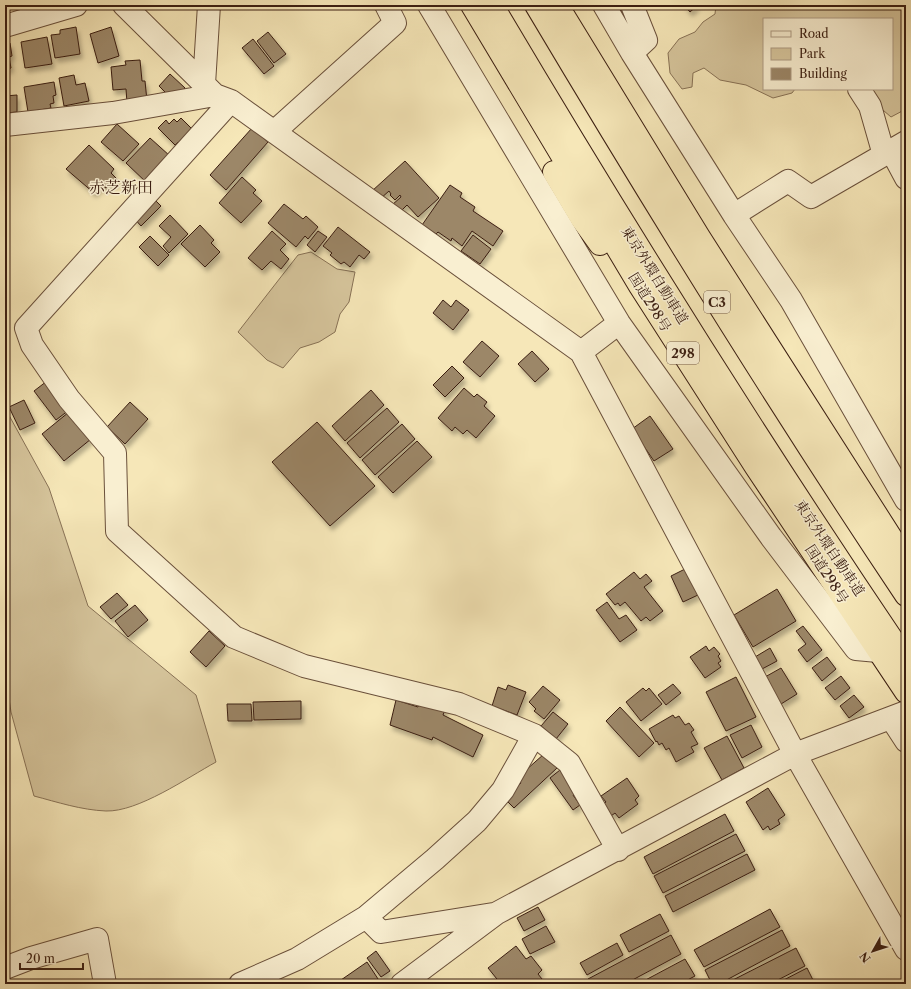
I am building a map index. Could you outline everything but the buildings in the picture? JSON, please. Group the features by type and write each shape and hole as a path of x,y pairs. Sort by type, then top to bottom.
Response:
{"highway":[{"name":"東京外環自動車道","path":"492,5 577,148 701,349 826,542 906,660"},
{"name":"C3","path":"536,5 605,121 725,315 906,595"},
{"path":"557,5 699,237 906,561"},
{"path":"572,5 772,335 844,464"},
{"name":"国道298号","path":"462,7 708,393 906,692"}],"street":[{"path":"5,26 76,5"},
{"path":"124,5 217,94 274,132 581,352 794,754 906,949"},
{"path":"209,5 217,94 26,328 32,345 69,399 114,453 116,531 234,637 304,666 459,704 534,734 569,763 618,850"},
{"path":"274,132 395,23 386,5"},
{"path":"429,5 619,322 771,537 856,649 878,651"},
{"path":"604,5 632,53 734,215 791,300 906,500"},
{"path":"632,5 646,40 632,53"},
{"path":"860,90 894,149 906,178"},
{"path":"5,125 113,113 217,94"},
{"path":"734,215 788,181 811,197 894,149"},
{"path":"581,352 619,322"},
{"path":"406,983 497,913 618,850 794,754 898,715 906,741"},
{"path":"240,984 297,959 366,917 435,860 477,821 503,790 534,734"},
{"path":"366,917 381,932 497,913"},
{"path":"5,968 31,958 97,939 105,984"}],"green space":[{"path":"716,5 906,5 906,109 891,117 876,104 866,90 893,90 893,18 763,18 763,90 794,90 792,93 773,98 746,85 720,80 704,68 693,73 692,87 682,89 670,73 668,53 679,39 695,32 703,22 715,14"},
{"path":"311,252 337,269 355,272 349,302 340,314 335,332 319,342 300,348 283,368 267,360 238,332 298,255"},
{"path":"5,408 49,488 88,606 196,695 216,762 162,793 133,806 119,810 106,811 87,809 34,796 11,712 5,672"}],"district":[{"name":"赤芝新田","path":"121,187"}]}
